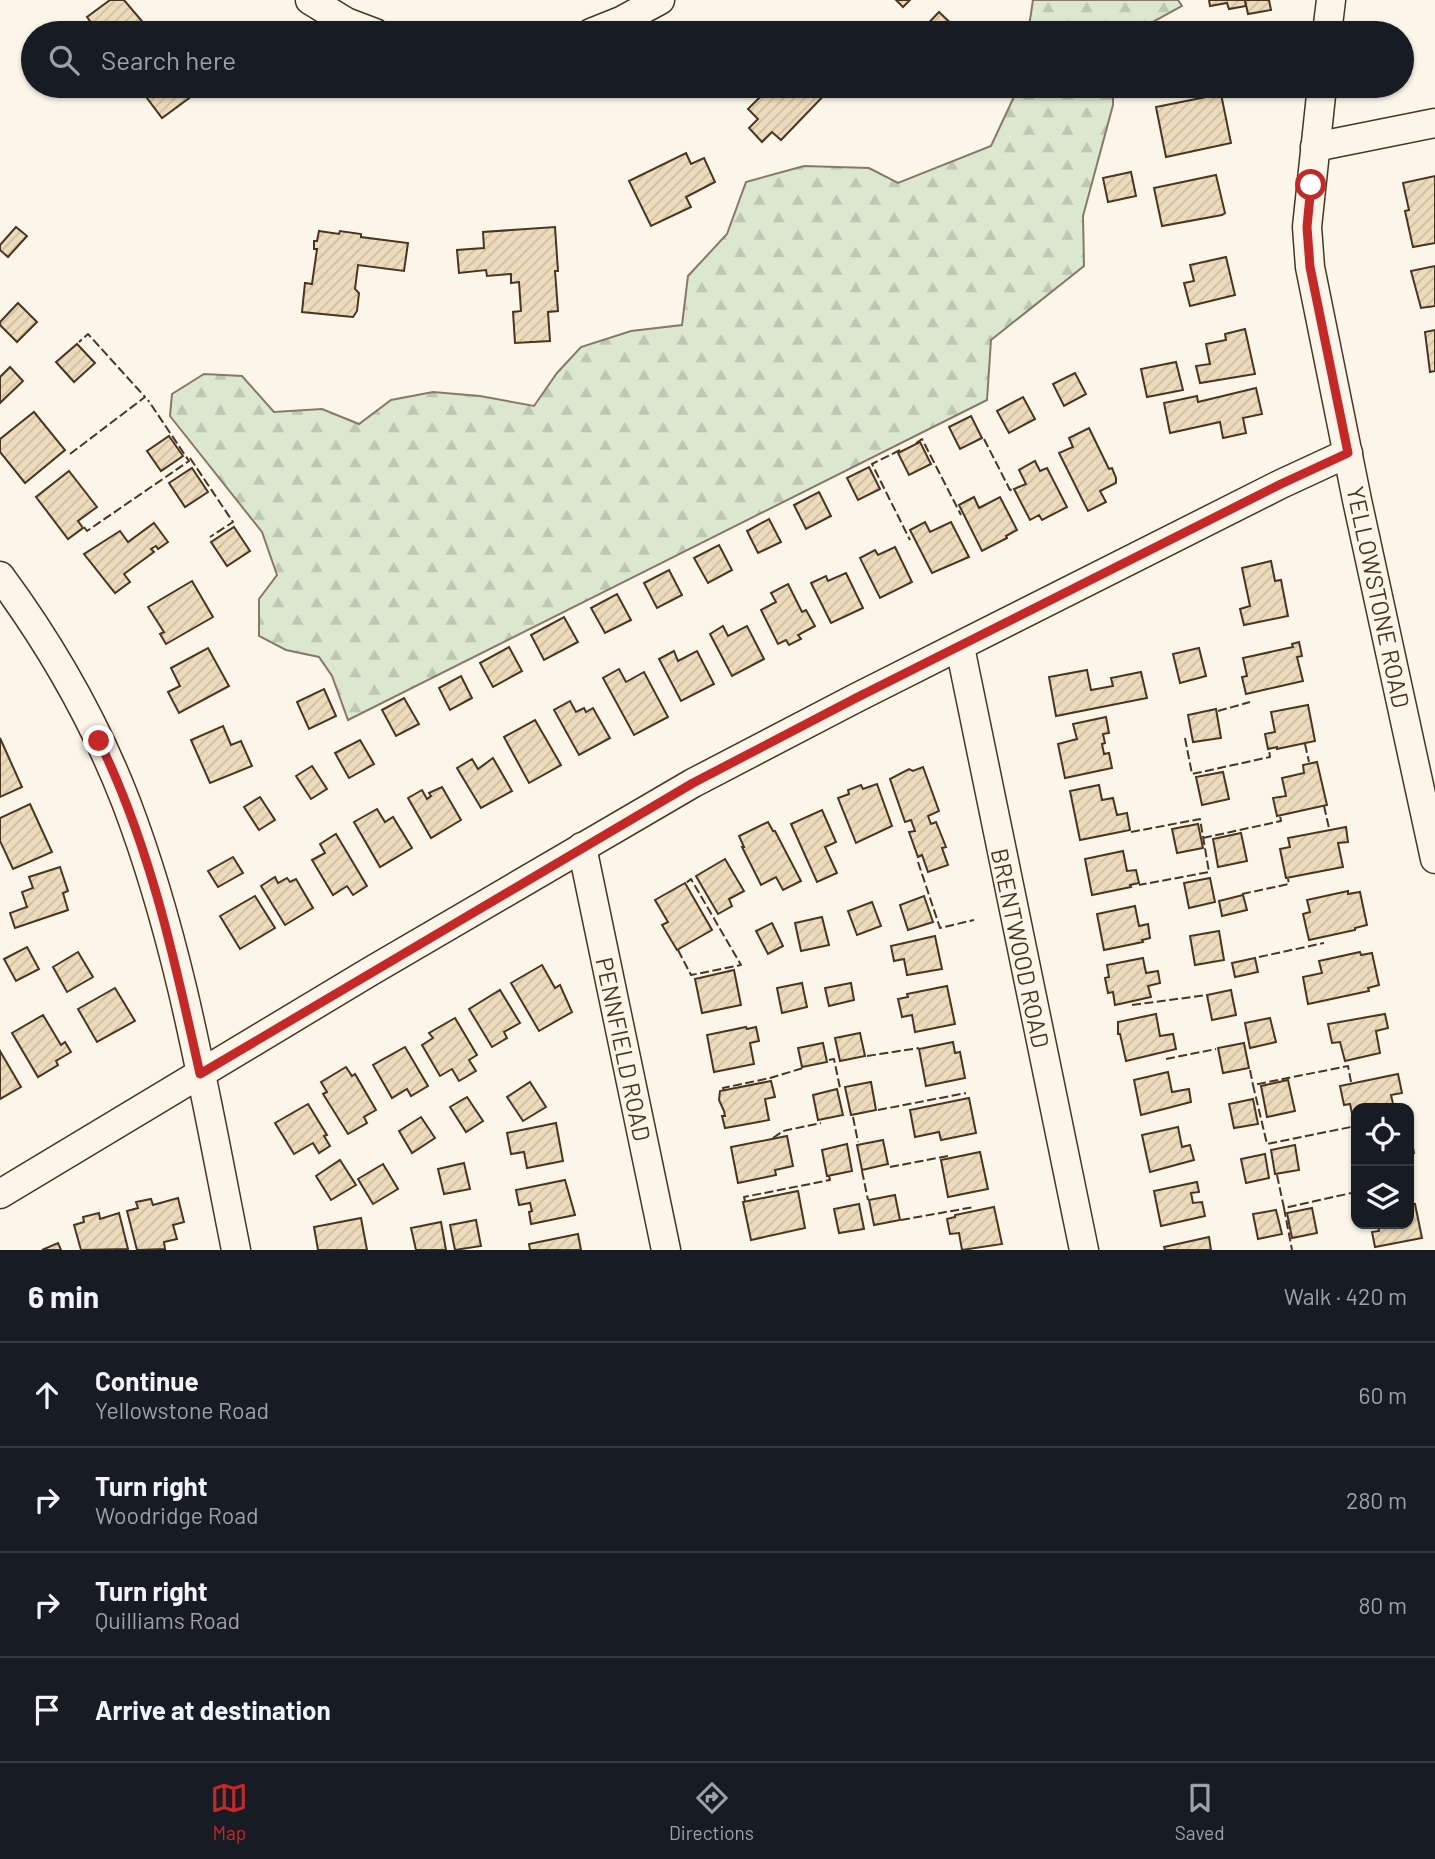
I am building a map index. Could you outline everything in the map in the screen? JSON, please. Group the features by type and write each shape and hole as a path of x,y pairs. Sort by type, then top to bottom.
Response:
{"street":[{"path":"310,0 344,21"},
{"path":"621,21 660,0"},
{"path":"1328,21 1331,0"},
{"name":"YELLOWSTONE ROAD","path":"1321,98 1307,227 1310,267 1435,859"},
{"path":"1315,147 1435,123"},
{"path":"0,1194 582,847 724,767 1348,453"},
{"path":"0,576 41,635 78,699 126,802 158,898 200,1074 236,1250"},
{"name":"BRENTWOOD ROAD","path":"960,647 1084,1250"},
{"name":"PENNFIELD ROAD","path":"582,847 666,1250"}],"green space":[{"path":"1033,0 1178,0 1182,6 1155,21 1030,21"},
{"path":"1013,98 1113,98 1083,216 1084,266 991,340 987,400 348,720 332,676 319,657 286,650 259,636 259,599 277,575 262,532 170,416 172,394 204,374 242,376 274,412 322,409 359,424 391,400 433,392 480,396 534,406 557,373 581,347 631,331 682,325 688,276 727,234 746,182 804,166 869,168 898,183 991,146"}],"building":[{"path":"110,0 124,0 142,21 90,21 87,17"},
{"path":"896,0 910,0 903,7"},
{"path":"1209,0 1245,0 1246,6 1229,9 1227,3 1210,6"},
{"path":"1245,0 1269,0 1271,10 1248,14"},
{"path":"939,12 948,21 930,21"},
{"path":"147,98 189,98 162,118"},
{"path":"759,98 821,98 781,140 772,132 762,142 749,128 758,119 748,109"},
{"path":"1201,98 1222,98 1231,143 1166,157 1156,107"},
{"path":"686,153 691,164 704,158 715,182 686,197 691,207 651,226 629,181"},
{"path":"1131,172 1136,196 1108,202 1103,178"},
{"path":"1216,175 1225,213 1162,226 1154,188"},
{"path":"1435,176 1435,243 1413,247 1405,211 1409,210 1403,183"},
{"path":"16,227 27,236 8,257 0,250 0,245"},
{"path":"555,227 558,311 548,312 550,341 515,343 513,312 521,311 519,282 511,283 511,274 487,276 486,270 459,273 457,250 484,248 483,232"},
{"path":"319,231 339,234 340,231 361,234 361,237 408,243 404,271 358,265 355,289 359,293 357,311 353,317 302,312 305,283 312,284 317,249 314,249 314,241 317,241"},
{"path":"1226,257 1235,295 1190,306 1184,283 1194,281 1190,265"},
{"path":"1435,266 1435,306 1421,308 1411,271"},
{"path":"18,303 37,322 17,342 0,322"},
{"path":"1245,329 1255,374 1200,383 1196,366 1210,364 1206,344 1226,340 1225,334"},
{"path":"1435,330 1435,371 1430,372 1425,332"},
{"path":"77,344 95,363 74,382 56,362"},
{"path":"1176,362 1183,390 1147,397 1141,369"},
{"path":"10,367 23,381 0,403 0,377"},
{"path":"1075,373 1086,394 1064,406 1053,384"},
{"path":"1256,388 1262,414 1243,418 1246,433 1223,438 1220,422 1170,433 1164,403 1197,396 1198,402"},
{"path":"1023,397 1035,419 1009,433 997,411"},
{"path":"34,412 65,450 25,483 0,452 0,439"},
{"path":"971,416 982,438 960,449 949,427"},
{"path":"1089,428 1109,469 1112,468 1116,483 1100,491 1106,502 1088,511 1059,453 1073,447 1069,438"},
{"path":"169,436 183,456 161,471 147,451"},
{"path":"920,442 931,464 909,475 898,453"},
{"path":"1035,461 1040,471 1047,468 1067,507 1042,520 1039,515 1030,520 1014,489 1026,484 1019,470"},
{"path":"869,467 880,489 858,500 847,478"},
{"path":"192,468 208,492 185,507 169,483"},
{"path":"69,471 97,507 78,521 83,528 68,539 36,497"},
{"path":"819,492 831,516 806,529 794,505"},
{"path":"974,497 979,508 1000,497 1017,530 982,551 959,505"},
{"path":"769,519 781,542 758,553 747,531"},
{"path":"925,522 930,532 951,522 969,557 932,573 910,530"},
{"path":"154,523 168,542 158,549 156,546 151,549 154,552 124,574 130,582 115,593 84,554 120,531 128,542"},
{"path":"234,527 250,551 227,566 211,542"},
{"path":"719,545 732,570 708,583 694,558"},
{"path":"895,547 912,582 880,598 860,558 875,550 878,555"},
{"path":"1271,561 1275,581 1281,580 1288,616 1244,625 1240,609 1250,606 1242,568"},
{"path":"669,570 682,595 657,608 644,583"},
{"path":"846,573 863,608 831,623 811,583 826,576 828,581"},
{"path":"192,581 213,617 166,644 160,634 164,632 148,607"},
{"path":"788,584 802,612 806,610 815,626 798,635 801,639 789,645 786,640 778,644 761,610 776,602 771,593"},
{"path":"617,594 631,620 605,633 591,608"},
{"path":"564,617 578,642 544,660 531,635"},
{"path":"723,626 728,636 747,626 764,659 732,676 710,634"},
{"path":"1299,642 1302,656 1297,657 1303,681 1246,694 1242,677 1247,676 1243,658 1293,647 1292,644"},
{"path":"509,647 522,671 493,687 480,663"},
{"path":"208,648 229,686 179,713 168,692 180,686 171,668"},
{"path":"1199,648 1206,676 1180,683 1173,654"},
{"path":"674,651 678,661 697,651 714,684 681,701 659,659"},
{"path":"619,669 626,682 644,672 668,717 634,735 603,678"},
{"path":"1087,670 1091,690 1113,686 1111,678 1141,672 1147,698 1056,716 1049,677"},
{"path":"461,676 472,698 450,710 439,688"},
{"path":"324,689 336,716 309,729 297,702"},
{"path":"404,698 419,724 396,736 382,710"},
{"path":"570,701 576,712 584,708 586,712 593,708 610,738 579,755 554,710"},
{"path":"1308,705 1315,741 1268,749 1265,734 1275,732 1271,712"},
{"path":"1216,709 1221,738 1193,742 1188,715"},
{"path":"1106,717 1109,733 1103,734 1105,743 1102,744 1104,754 1109,753 1112,768 1065,778 1058,744 1077,739 1073,724"},
{"path":"535,720 561,765 529,783 504,737"},
{"path":"223,726 231,745 241,741 252,766 210,783 191,740"},
{"path":"0,738 22,787 0,797"},
{"path":"360,740 374,764 349,778 335,753"},
{"path":"493,758 512,791 481,808 457,768 472,759 478,769"},
{"path":"1317,762 1327,805 1277,816 1273,798 1286,796 1282,778 1304,773 1303,765"},
{"path":"312,766 327,789 311,799 296,776"},
{"path":"923,767 939,811 928,816 931,824 936,822 946,847 942,848 948,865 928,872 922,855 918,857 909,832 915,831 911,820 905,822 890,779 909,769 913,771"},
{"path":"1223,772 1229,799 1202,805 1196,777"},
{"path":"877,784 892,826 856,843 838,798 861,785 863,789"},
{"path":"1099,785 1102,800 1113,798 1117,815 1127,813 1130,830 1080,840 1070,791"},
{"path":"442,787 461,820 431,838 408,798 422,790 427,799 431,796 429,793"},
{"path":"260,797 275,820 259,830 244,807"},
{"path":"30,804 52,852 13,869 0,841 0,818"},
{"path":"377,809 385,822 393,817 412,848 380,867 354,822"},
{"path":"822,810 836,842 825,847 837,873 817,882 791,824"},
{"path":"768,822 801,881 783,890 776,877 761,885 739,836"},
{"path":"1198,824 1203,848 1177,853 1172,829"},
{"path":"1346,827 1348,842 1338,843 1343,867 1286,878 1280,849 1290,847 1288,838"},
{"path":"1241,833 1247,861 1218,867 1213,839"},
{"path":"336,834 367,886 353,895 347,886 333,895 312,860 325,853 320,844"},
{"path":"1123,851 1127,871 1136,870 1139,883 1092,895 1085,859"},
{"path":"233,857 243,873 218,887 208,871"},
{"path":"725,859 744,891 729,899 732,906 718,914 696,876"},
{"path":"60,867 68,891 63,893 68,910 15,928 10,913 27,907 22,892 33,888 29,877"},
{"path":"275,877 278,883 287,878 290,882 296,879 313,908 285,925 261,886"},
{"path":"1210,878 1215,902 1189,908 1184,883"},
{"path":"685,883 712,930 677,950 662,925 668,922 655,900"},
{"path":"1348,891 1348,894 1360,892 1367,925 1309,940 1303,914 1310,912 1307,900"},
{"path":"1243,895 1247,910 1222,916 1219,901"},
{"path":"255,896 275,928 240,949 220,916"},
{"path":"924,896 933,922 908,930 900,905"},
{"path":"872,902 881,926 857,935 848,911"},
{"path":"1135,906 1139,926 1148,924 1150,938 1142,940 1143,942 1104,950 1097,914"},
{"path":"822,917 829,945 801,951 795,923"},
{"path":"772,923 783,946 768,954 756,931"},
{"path":"1219,931 1224,960 1195,965 1190,936"},
{"path":"935,936 942,969 907,975 904,959 894,961 891,946"},
{"path":"27,947 39,969 16,981 4,959"},
{"path":"78,952 93,977 67,992 53,967"},
{"path":"1360,952 1361,955 1372,953 1379,985 1368,988 1369,991 1308,1004 1303,977 1322,973 1319,961"},
{"path":"1143,958 1146,973 1158,971 1160,983 1148,986 1151,997 1115,1005 1113,992 1108,993 1105,978 1109,977 1107,965"},
{"path":"1255,958 1258,972 1235,977 1232,963"},
{"path":"542,965 555,988 560,985 572,1012 539,1031 511,983"},
{"path":"734,970 741,1005 702,1013 695,979"},
{"path":"802,983 807,1007 782,1013 777,988"},
{"path":"851,983 854,1000 829,1006 825,988"},
{"path":"947,986 955,1024 915,1032 912,1015 902,1017 898,999 908,997 907,994"},
{"path":"115,988 135,1021 97,1042 78,1009"},
{"path":"500,990 520,1023 504,1032 507,1038 492,1047 469,1009"},
{"path":"1231,990 1236,1015 1212,1020 1207,995"},
{"path":"1156,1014 1160,1036 1173,1034 1176,1049 1126,1061 1118,1034 1118,1022"},
{"path":"1385,1014 1388,1028 1376,1031 1380,1053 1345,1061 1340,1042 1332,1043 1328,1024"},
{"path":"43,1015 61,1045 65,1042 71,1052 56,1061 58,1065 38,1077 12,1033"},
{"path":"455,1018 477,1055 469,1060 476,1071 459,1081 452,1069 440,1076 422,1045 433,1038 429,1033"},
{"path":"1270,1018 1276,1042 1250,1048 1245,1023"},
{"path":"756,1027 759,1041 750,1043 754,1064 714,1072 707,1035"},
{"path":"860,1033 865,1056 840,1061 835,1038"},
{"path":"953,1042 955,1053 960,1052 965,1078 926,1086 919,1049"},
{"path":"823,1043 827,1062 802,1067 798,1048"},
{"path":"1244,1043 1249,1068 1223,1073 1218,1048"},
{"path":"405,1047 428,1086 411,1096 407,1089 392,1098 373,1065"},
{"path":"0,1051 21,1087 0,1099"},
{"path":"346,1067 352,1076 355,1074 376,1110 364,1117 367,1123 348,1134 323,1094 327,1092 321,1082"},
{"path":"1168,1072 1172,1092 1189,1089 1191,1102 1141,1115 1134,1080"},
{"path":"1398,1074 1402,1093 1391,1095 1393,1103 1351,1103 1351,1109 1350,1104 1344,1105 1340,1086"},
{"path":"1288,1080 1295,1111 1267,1117 1261,1086"},
{"path":"771,1081 775,1097 765,1099 769,1120 725,1128 722,1116 725,1116 724,1111 719,1100 720,1091"},
{"path":"530,1082 546,1107 523,1121 507,1097"},
{"path":"871,1082 876,1110 851,1115 845,1087"},
{"path":"837,1089 843,1115 818,1120 813,1095"},
{"path":"467,1097 483,1121 466,1132 450,1107"},
{"path":"969,1098 976,1133 941,1140 939,1132 915,1137 910,1110"},
{"path":"1253,1099 1258,1124 1234,1128 1229,1104"},
{"path":"308,1104 327,1135 324,1136 330,1146 319,1153 313,1143 294,1154 275,1123"},
{"path":"421,1117 435,1138 412,1153 399,1131"},
{"path":"556,1123 563,1161 527,1168 524,1152 511,1154 507,1133"},
{"path":"1178,1127 1182,1147 1190,1145 1194,1160 1150,1172 1142,1135"},
{"path":"787,1136 793,1166 775,1170 776,1175 738,1183 731,1147"},
{"path":"883,1140 888,1164 862,1170 857,1145"},
{"path":"847,1144 852,1171 827,1176 822,1150"},
{"path":"1295,1145 1299,1170 1275,1174 1271,1150"},
{"path":"980,1152 988,1189 948,1197 941,1160"},
{"path":"1265,1154 1269,1178 1246,1183 1241,1159"},
{"path":"340,1160 356,1185 331,1200 316,1176"},
{"path":"464,1163 470,1189 444,1194 438,1169"},
{"path":"383,1164 398,1189 373,1204 358,1179"},
{"path":"565,1180 575,1215 531,1224 530,1203 519,1205 516,1190"},
{"path":"1197,1182 1199,1192 1191,1193 1193,1203 1202,1202 1205,1216 1161,1226 1154,1191"},
{"path":"798,1191 805,1228 751,1240 743,1202"},
{"path":"895,1195 900,1220 874,1225 869,1200"},
{"path":"178,1198 184,1222 173,1225 177,1239 164,1242 165,1249 137,1250 127,1211 138,1208 136,1202 151,1199 153,1205"},
{"path":"859,1204 864,1229 839,1233 834,1209"},
{"path":"1414,1204 1422,1238 1375,1247 1372,1232 1379,1229 1414,1229"},
{"path":"994,1207 1002,1244 962,1250 959,1233 950,1234 947,1219"},
{"path":"1312,1208 1317,1233 1292,1238 1287,1213"},
{"path":"1276,1210 1282,1234 1258,1239 1253,1214"},
{"path":"99,1213 100,1219 119,1213 128,1249 81,1250 74,1225 84,1222 83,1217"},
{"path":"361,1218 367,1250 318,1250 314,1227"},
{"path":"476,1220 481,1246 455,1250 450,1225"},
{"path":"441,1222 446,1250 416,1250 411,1228"},
{"path":"578,1234 581,1250 530,1250 529,1244"},
{"path":"1209,1237 1211,1250 1165,1250 1164,1247"},
{"path":"58,1243 61,1250 42,1250"}],"fence":[{"path":"70,454 145,397 88,334 79,342"},
{"path":"84,527 87,531 189,461 148,400"},
{"path":"916,443 922,439 961,515"},
{"path":"984,439 1010,490 1014,489"},
{"path":"900,450 872,464 910,540"},
{"path":"190,458 233,522 210,537"},
{"path":"1218,711 1250,702"},
{"path":"1185,738 1192,774 1270,757 1269,750"},
{"path":"1305,744 1309,762"},
{"path":"1324,806 1329,828"},
{"path":"1203,838 1281,821 1280,816"},
{"path":"1131,832 1200,819 1209,872 1139,885"},
{"path":"918,862 940,928 974,920"},
{"path":"678,950 691,975 741,965 691,879 686,883"},
{"path":"1242,894 1289,884 1288,879"},
{"path":"1259,957 1324,943"},
{"path":"1132,1005 1207,995"},
{"path":"867,1056 919,1048"},
{"path":"1166,1059 1216,1049"},
{"path":"829,1060 834,1059 840,1088"},
{"path":"1351,1082 1348,1066 1253,1085 1267,1144 1351,1127"},
{"path":"724,1090 723,1088 803,1068"},
{"path":"1250,1070 1253,1085"},
{"path":"878,1110 966,1093"},
{"path":"853,1117 858,1142"},
{"path":"773,1138 783,1131 821,1123"},
{"path":"890,1167 948,1156"},
{"path":"862,1171 868,1200"},
{"path":"1277,1175 1284,1208 1351,1193"},
{"path":"745,1201 744,1197 830,1180 829,1176"},
{"path":"901,1220 974,1207"},
{"path":"1284,1208 1292,1250"}],"route":[{"path":"99,741 126,802 158,898 200,1074 693,783 856,698 1281,484 1348,453 1310,267 1307,227 1311,185"}]}
